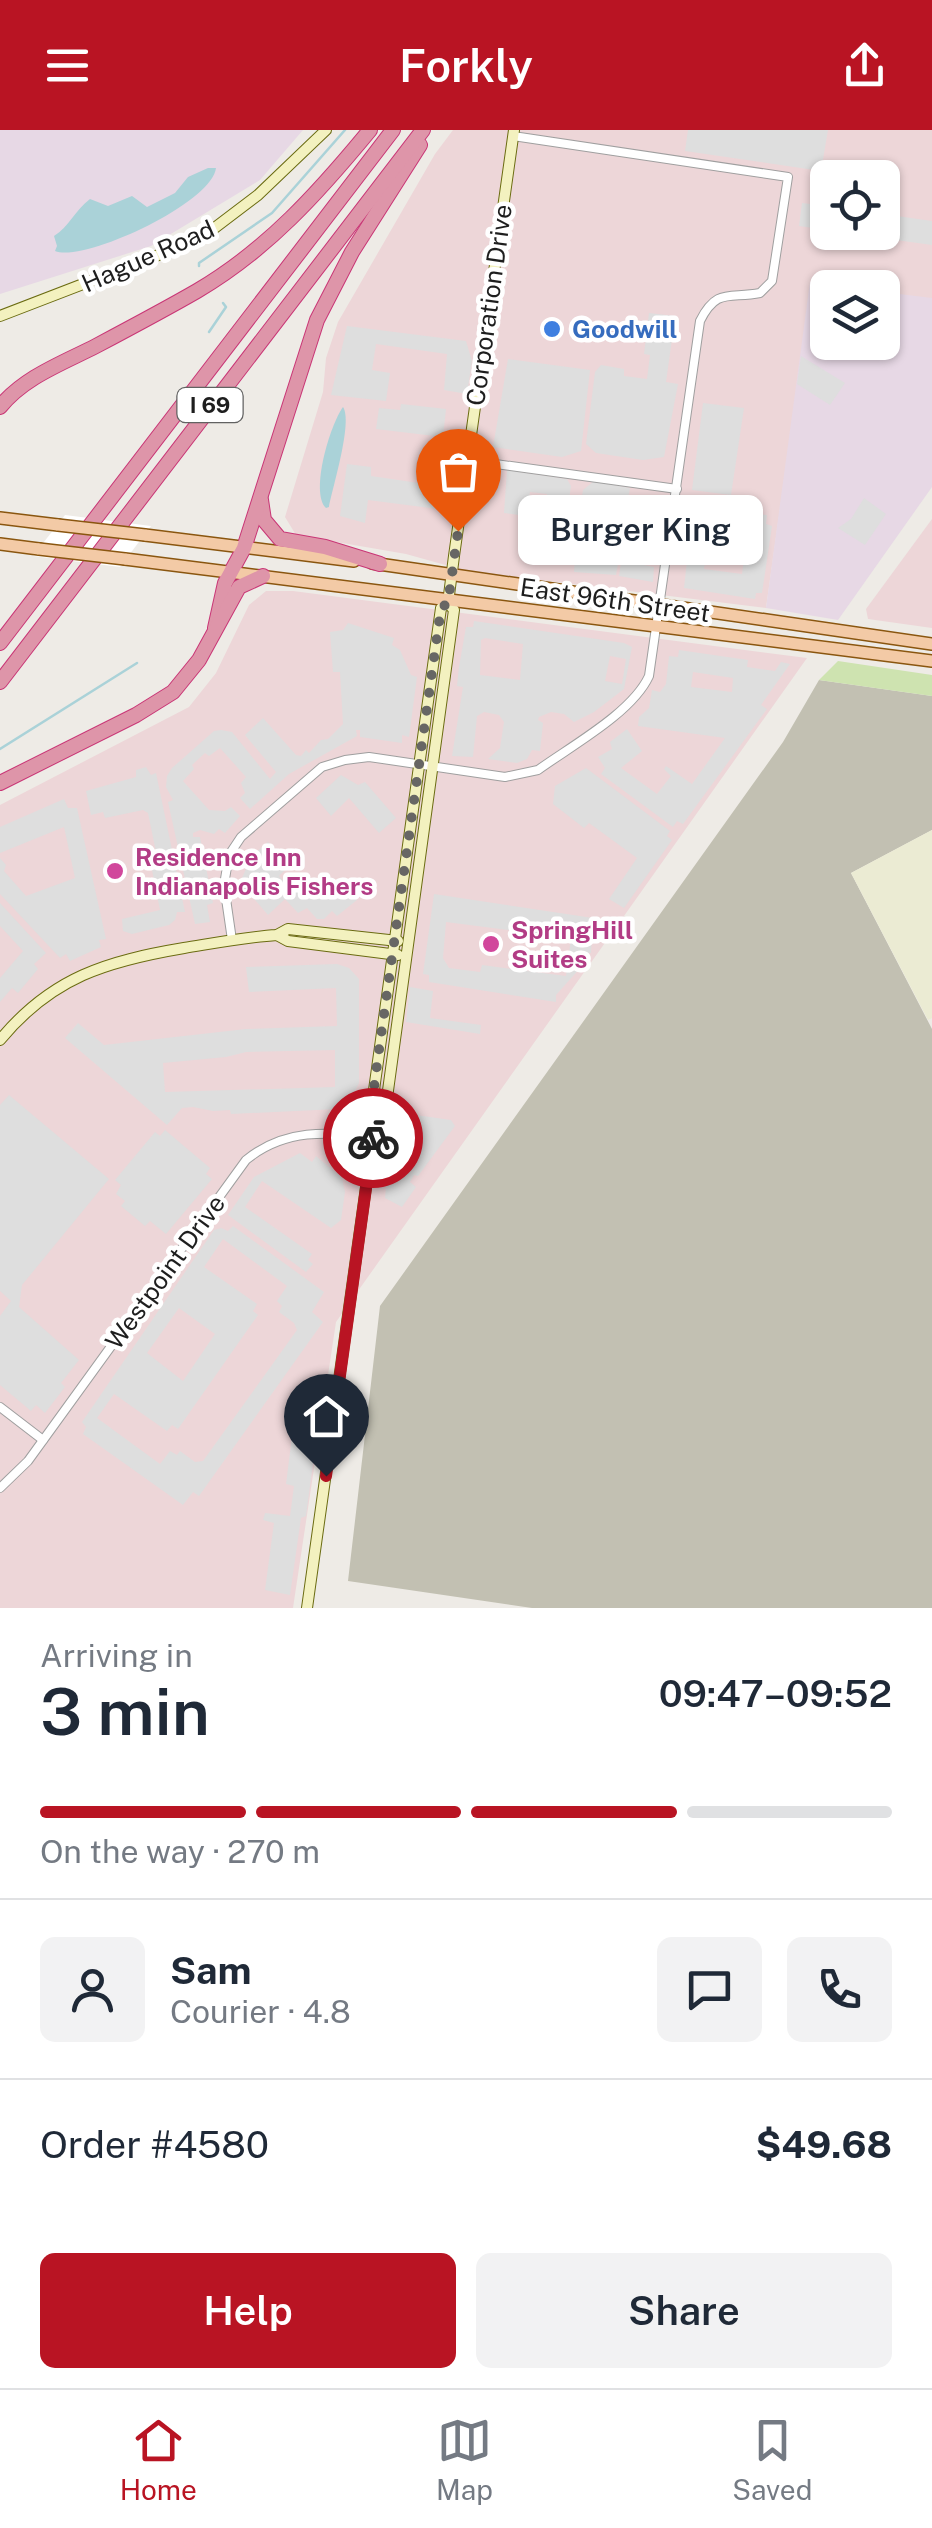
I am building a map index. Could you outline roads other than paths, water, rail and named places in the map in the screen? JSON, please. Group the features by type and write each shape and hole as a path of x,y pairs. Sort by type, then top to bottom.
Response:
{"highway":[{"path":"0,407 46,371 234,267 290,221 370,130"},
{"name":"I 69","path":"0,643 393,130"},
{"path":"214,628 324,306 426,130"},
{"name":"I 69","path":"0,682 426,130"},
{"path":"262,491 263,516 280,539 325,547 380,564"},
{"path":"0,784 173,692 199,660 239,587 263,576"}],"main road":[{"name":"East 96th Street","path":"0,518 424,569 452,577 932,644"},
{"name":"East 96th Street","path":"0,544 932,661"},
{"path":"742,635 793,633 799,625"}],"street":[{"name":"Hague Road","path":"0,316 200,239 258,194 326,130"},
{"path":"232,940 225,870 240,836 318,770 362,757 511,778 538,770 626,705 644,686 652,664 700,321 716,299 760,294 772,281 788,177 514,133"},
{"name":"Corporation Drive","path":"449,601 514,133"},
{"path":"468,460 677,489"},
{"path":"307,1608 374,1137 369,1126 394,941 441,608 449,601 454,610 409,942 383,1127 374,1137"},
{"path":"0,1040 38,1001 99,966 296,929 409,942"},
{"path":"277,935 288,941 407,956"},
{"name":"Westpoint Drive","path":"0,1488 16,1476 43,1440 246,1160 268,1144 312,1132 374,1137"},
{"path":"0,1408 43,1440"}],"water":[{"path":"216,168 209,182 171,213 92,248 55,251 54,236 90,199 108,206 132,196 147,207 175,193 188,177"},
{"path":"343,407 344,440 326,508 320,488 321,474 328,443"}],"waterway":[{"path":"199,266 272,213 345,130"},
{"path":"209,332 226,307 223,303"},
{"path":"0,749 137,663"}],"place":[{"name":"Goodwill","path":"552,329"},
{"name":"Burger King","path":"458,531"},
{"name":"Residence Inn Indianapolis Fishers","path":"115,871"},
{"name":"SpringHill Suites","path":"491,944"}]}
